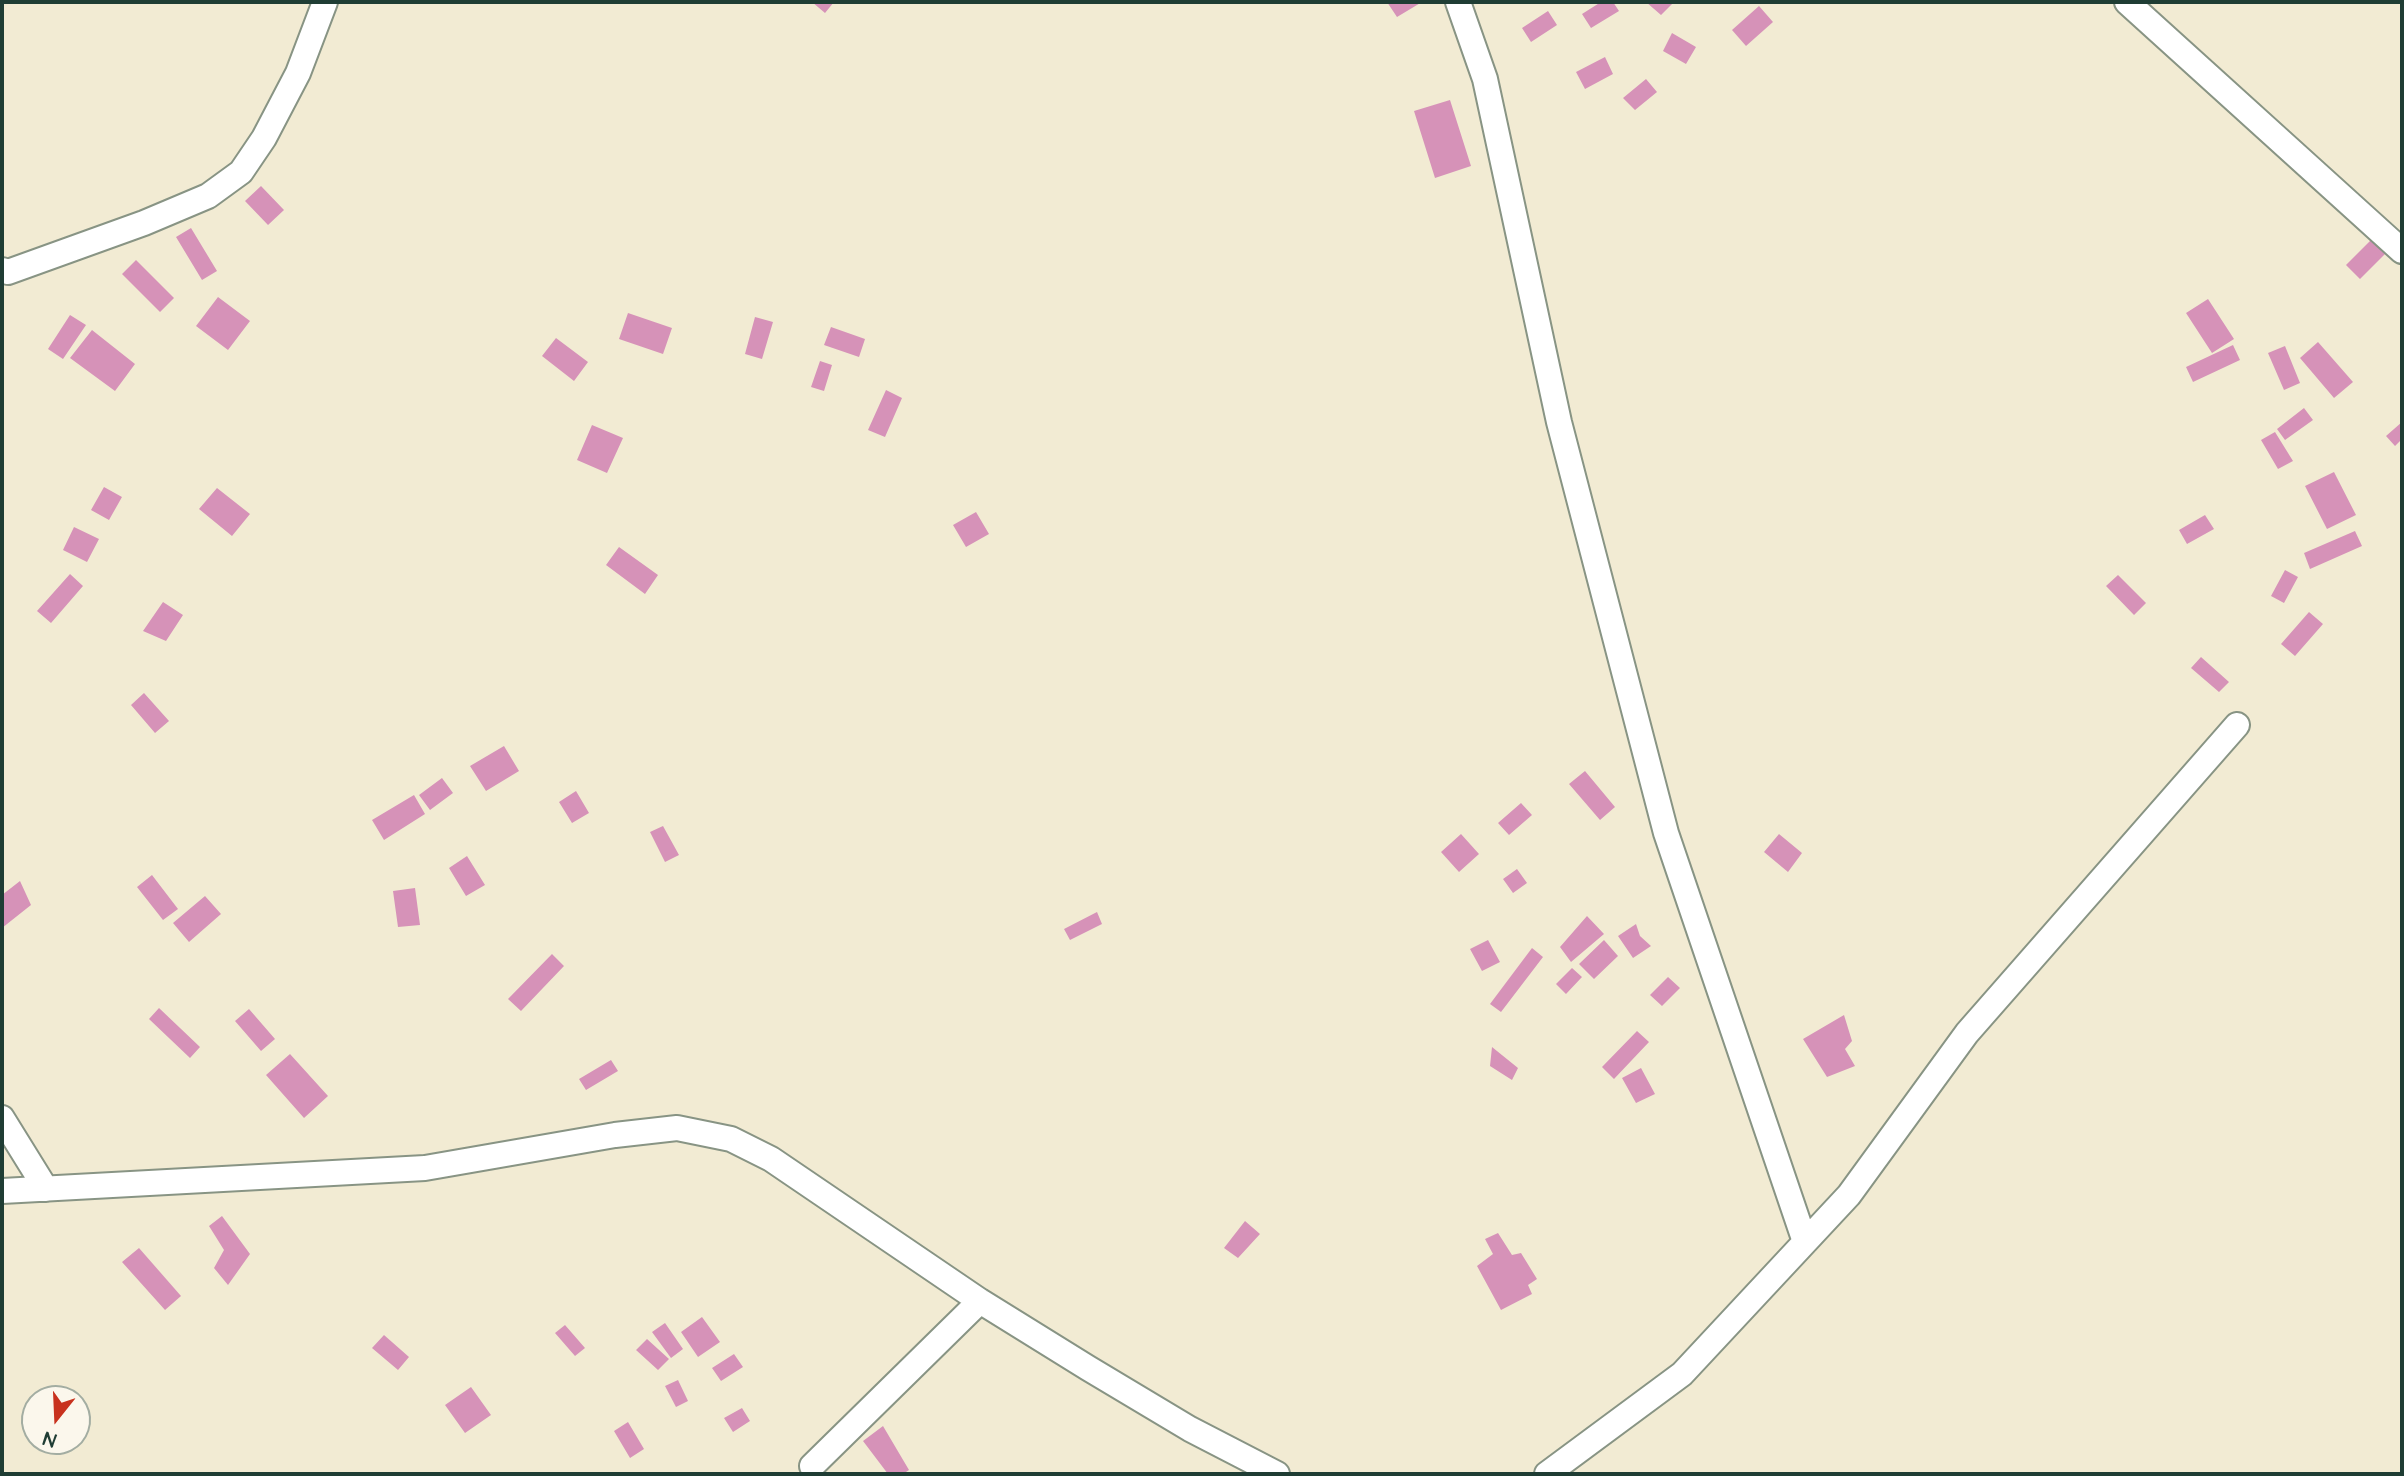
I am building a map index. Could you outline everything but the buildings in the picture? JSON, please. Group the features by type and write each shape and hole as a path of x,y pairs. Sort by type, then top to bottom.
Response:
{"street":[{"path":"2,270 8,272 165,214 208,196 241,172 264,138 298,72 325,2"},
{"path":"1458,2 1485,79 1559,422 1666,833 1805,1242"},
{"path":"2127,2 2402,251"},
{"path":"1547,1474 1682,1374 1849,1195 1967,1033 2237,725"},
{"path":"2,1118 46,1189"},
{"path":"2,1191 425,1168 615,1135 677,1128 731,1139 771,1158 980,1301 1190,1429 1277,1474"},
{"path":"813,1466 980,1301"}]}
